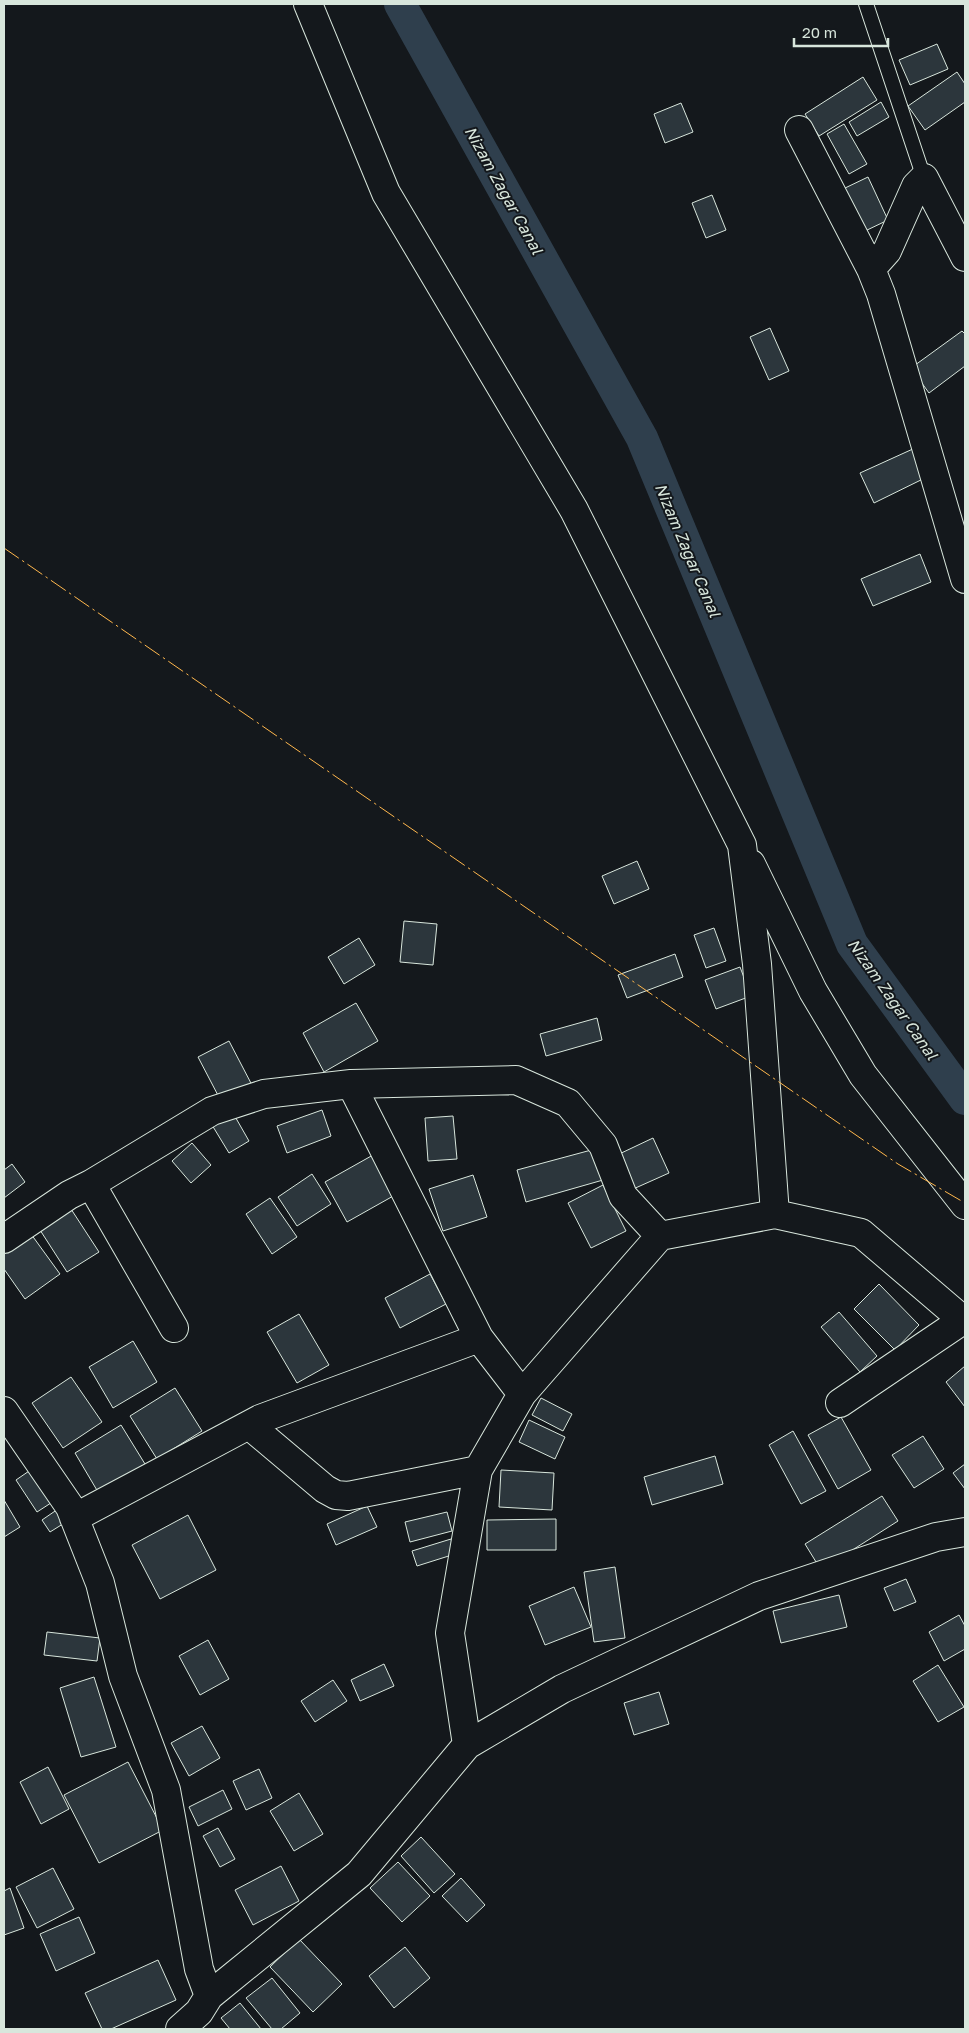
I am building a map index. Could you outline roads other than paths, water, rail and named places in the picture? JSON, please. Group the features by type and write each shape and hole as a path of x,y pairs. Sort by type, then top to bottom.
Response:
{"street":[{"path":"308,4 386,193 574,510 742,845 813,992 863,1076 965,1205"},
{"path":"799,130 870,268 881,294 958,527 965,579"},
{"path":"870,268 887,251 916,186 924,178 965,257"},
{"path":"742,845 757,964 776,1214"},
{"path":"4,1239 69,1194 91,1184 212,1111 264,1094 351,1084 516,1080 568,1103 603,1145 623,1196 660,1236"},
{"path":"351,1084 479,1338 522,1394"},
{"path":"91,1184 174,1328"},
{"path":"467,1745 450,1634 478,1470 522,1394 660,1236 776,1214 861,1233 964,1320 840,1402"},
{"path":"74,1518 260,1419 479,1338"},
{"path":"4,1411 70,1507 100,1583 123,1676 166,1790 200,1969 199,2017"},
{"path":"249,1425 336,1495 348,1496 478,1470"},
{"path":"199,2017 359,1874 467,1745 562,1689 759,1596 936,1537 965,1532"}],"lane":[{"path":"866,4 924,178"}],"waterway":[{"name":"Nizam Zagar Canal","path":"400,4 642,438 852,944 965,1099"}]}
